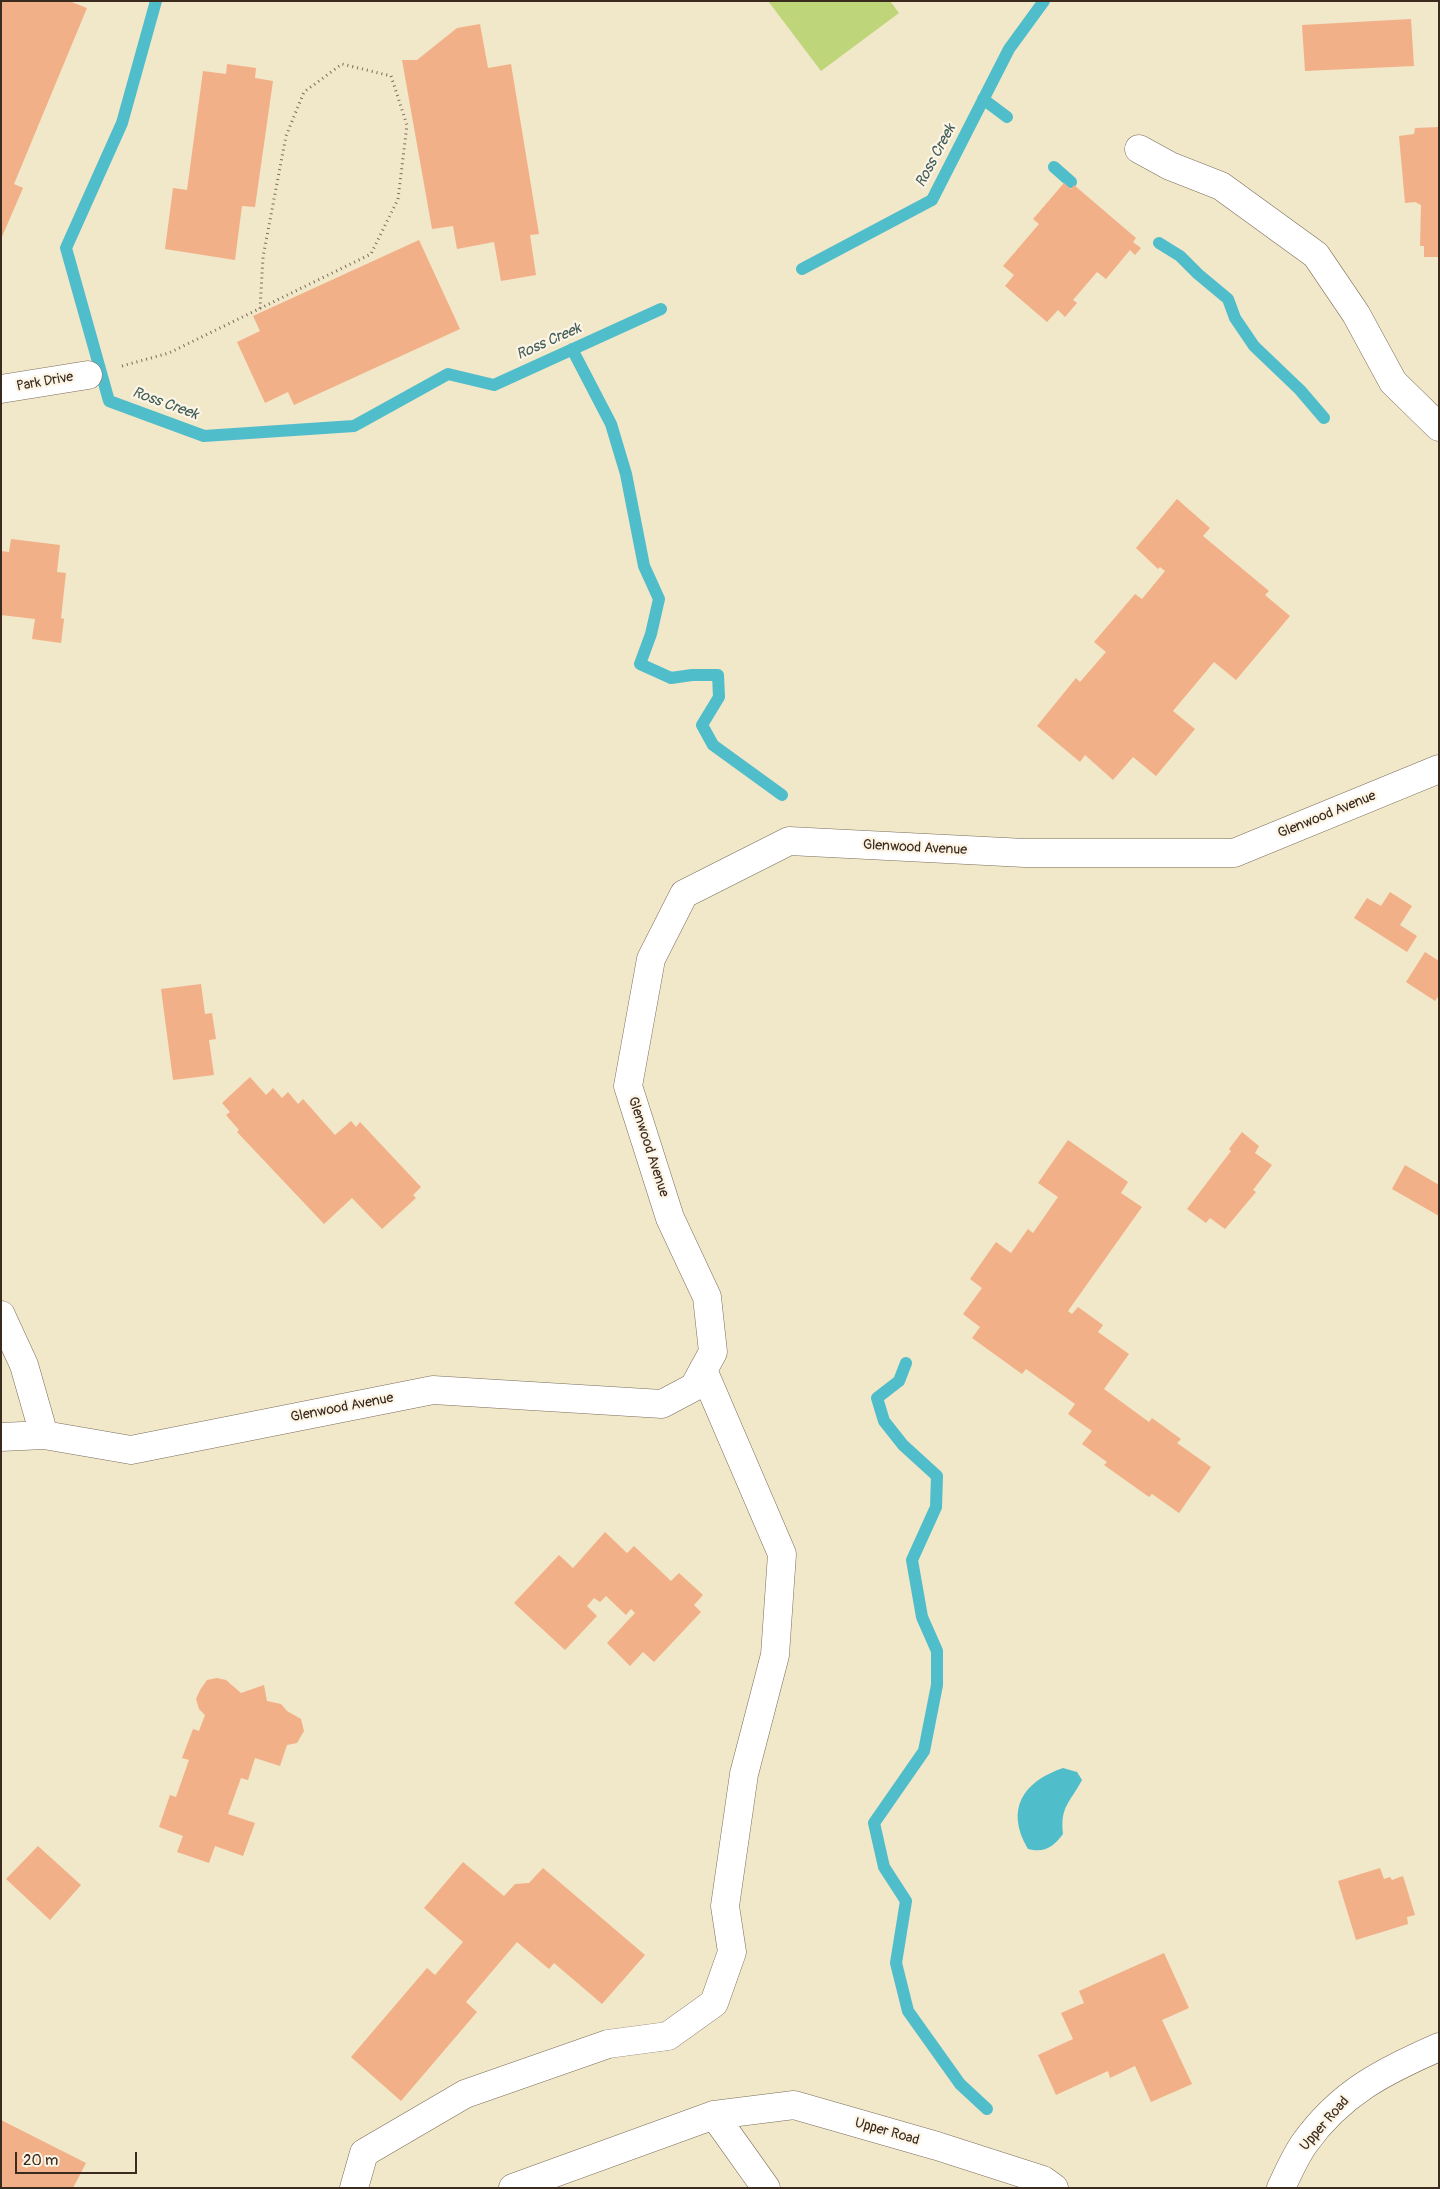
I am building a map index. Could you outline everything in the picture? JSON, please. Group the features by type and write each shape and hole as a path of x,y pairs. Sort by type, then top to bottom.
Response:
{"street":[{"path":"1139,149 1170,166 1221,186 1316,255 1356,314 1394,382 1439,427"},
{"name":"Park Drive","path":"1,389 88,374"},
{"name":"Glenwood Avenue","path":"1,1437 44,1435 131,1450 433,1390 662,1404 694,1387 713,1352 707,1297 670,1218 628,1086 651,960 684,894 789,841 1025,853 1234,853 1439,770"},
{"path":"1,1316 24,1365 44,1435"},
{"path":"354,2188 364,2153 465,2094 608,2044 668,2036 714,2003 732,1952 725,1906 744,1774 775,1656 782,1554 703,1370"},
{"name":"Upper Road","path":"1280,2188 1304,2144 1342,2100 1392,2068 1439,2047"},
{"name":"Upper Road","path":"513,2188 714,2115 794,2105 946,2149 1043,2180 1054,2188"},
{"path":"714,2115 766,2188"}],"path":[{"path":"127,364 169,353 260,309 371,254 398,199 408,125 391,76 342,64 304,92 286,136 263,257 260,309"}],"green space":[{"path":"768,1 890,1 899,13 821,71"}],"water":[{"path":"1063,1768 1077,1772 1082,1780 1067,1805 1063,1817 1063,1834 1048,1848 1039,1850 1028,1849 1021,1835 1018,1822 1018,1810 1022,1799 1028,1789 1037,1781"}],"building":[{"path":"1,1 69,1 87,8 14,184 23,188 1,239"},
{"path":"1411,19 1414,66 1305,71 1302,25"},
{"path":"480,24 488,68 511,64 539,234 530,235 536,275 501,281 494,242 457,249 453,226 432,229 402,60 417,60 457,28"},
{"path":"227,64 256,68 255,78 273,81 255,207 242,206 235,260 165,249 173,188 187,190 203,71 226,74"},
{"path":"1439,127 1439,257 1424,257 1424,246 1420,246 1421,205 1415,202 1405,203 1399,136 1414,134 1415,128"},
{"path":"1064,183 1071,189 1074,185 1136,238 1133,242 1141,248 1135,255 1130,250 1106,279 1097,272 1073,300 1077,303 1065,317 1058,310 1047,322 1005,286 1014,275 1003,266 1039,224 1033,219"},
{"path":"419,240 460,329 294,405 288,392 265,403 237,342 260,331 253,316"},
{"path":"1177,499 1210,528 1203,536 1269,591 1265,595 1290,616 1236,680 1214,662 1173,711 1195,729 1156,776 1133,757 1113,780 1085,755 1080,762 1037,726 1076,678 1080,682 1106,652 1094,642 1135,594 1142,599 1165,571 1160,567 1158,569 1136,548"},
{"path":"11,539 60,545 57,572 66,573 61,618 64,619 61,643 32,639 35,619 1,615 1,551 9,552"},
{"path":"1390,892 1412,906 1400,925 1417,936 1407,952 1354,918 1367,898 1381,906"},
{"path":"1425,952 1439,961 1439,995 1435,1001 1406,982"},
{"path":"201,984 205,1014 212,1013 216,1039 209,1040 214,1075 173,1080 161,989"},
{"path":"250,1077 266,1095 273,1088 282,1098 288,1092 298,1104 303,1099 335,1135 351,1121 356,1127 360,1122 421,1187 413,1195 416,1198 382,1229 352,1198 324,1224 237,1132 239,1130 226,1115 230,1112 222,1103"},
{"path":"1242,1132 1259,1146 1255,1153 1272,1165 1253,1190 1256,1192 1225,1229 1210,1218 1206,1223 1187,1209 1231,1151 1229,1149"},
{"path":"1068,1140 1128,1182 1121,1193 1142,1207 1068,1311 1072,1314 1078,1307 1103,1325 1098,1332 1129,1354 1104,1389 1149,1422 1152,1418 1181,1439 1177,1443 1211,1467 1179,1513 1152,1494 1149,1497 1104,1465 1107,1462 1082,1444 1092,1431 1068,1414 1075,1404 1026,1369 1022,1374 972,1338 980,1327 963,1314 982,1288 970,1279 996,1242 1011,1253 1028,1229 1033,1233 1058,1197 1038,1183"},
{"path":"1405,1165 1439,1185 1439,1216 1392,1189"},
{"path":"605,1532 627,1553 634,1546 671,1581 679,1573 703,1595 694,1605 701,1612 654,1662 643,1652 630,1666 607,1643 635,1613 631,1609 626,1615 606,1596 600,1602 594,1598 587,1606 597,1616 565,1650 514,1603 559,1555 573,1568"},
{"path":"217,1678 226,1680 241,1693 264,1685 267,1701 281,1704 287,1711 301,1719 304,1731 297,1743 287,1745 280,1766 255,1758 248,1780 241,1778 228,1814 255,1823 243,1856 215,1846 209,1863 177,1852 183,1836 159,1827 170,1795 176,1797 189,1760 182,1758 193,1729 199,1731 205,1715 199,1709 196,1699 207,1680"},
{"path":"38,1846 81,1885 50,1920 6,1879"},
{"path":"463,1862 504,1896 515,1884 529,1883 543,1868 645,1955 602,2004 554,1963 549,1969 517,1942 466,2002 477,2012 401,2101 351,2057 427,1968 435,1975 463,1942 424,1908"},
{"path":"1380,1868 1384,1879 1390,1877 1392,1880 1403,1876 1415,1915 1407,1917 1408,1924 1356,1940 1338,1881"},
{"path":"1164,1953 1189,2008 1162,2020 1192,2084 1151,2102 1135,2066 1110,2078 1108,2071 1056,2095 1038,2055 1073,2039 1061,2013 1084,2003 1079,1991"},
{"path":"1,2120 86,2163 73,2188 1,2188"}],"waterway":[{"name":"Ross Creek","path":"156,1 122,123 66,248 109,401 204,436 354,426 448,374 494,385 661,309"},
{"name":"Ross Creek","path":"802,269 932,200 1009,49 1044,1"},
{"path":"983,99 1007,117"},
{"path":"1054,167 1071,182"},
{"path":"1159,243 1180,256 1228,299 1235,318 1254,346 1300,390 1324,418"},
{"path":"572,349 611,424 626,474 644,566 659,599 651,634 640,664 671,678 692,675 718,675 719,697 702,725 713,745 782,795"},
{"path":"906,1363 899,1381 877,1398 884,1421 903,1445 937,1476 936,1507 912,1560 922,1617 937,1651 937,1685 924,1751 874,1823 884,1867 906,1901 896,1963 908,2011 960,2084 987,2109"}]}
